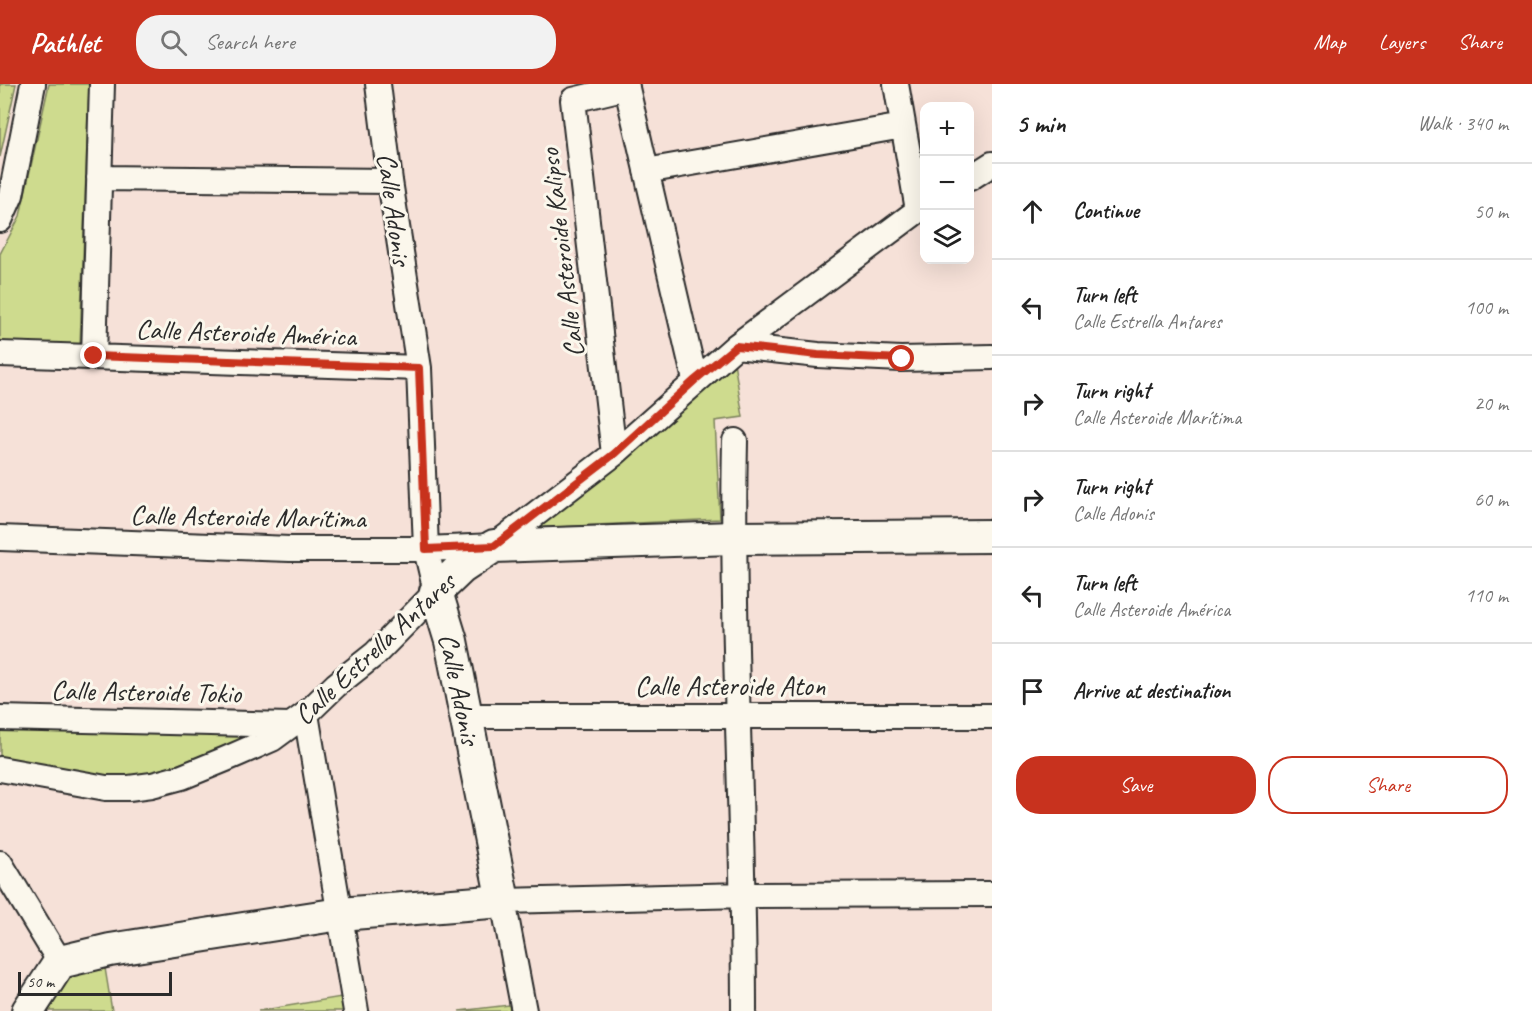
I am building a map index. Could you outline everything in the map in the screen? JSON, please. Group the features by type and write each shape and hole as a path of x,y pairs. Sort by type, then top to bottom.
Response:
{"street":[{"path":"0,220 11,195 33,84"},
{"path":"94,356 102,84"},
{"name":"Calle Adonis","path":"378,84 390,181 419,368 426,549 436,592 452,641 503,901"},
{"path":"896,84 920,203"},
{"path":"627,85 695,380"},
{"name":"Calle Asteroide Kalipso","path":"614,454 573,100 627,85"},
{"path":"646,171 903,126"},
{"path":"974,175 992,164"},
{"path":"99,178 390,181"},
{"name":"Calle Estrella Antares","path":"0,769 106,788 152,785 182,777 272,739 375,654 461,568 494,546 614,454 736,346 920,209"},
{"path":"736,346 818,355 902,359 992,357"},
{"name":"Calle Asteroide América","path":"0,354 419,368"},
{"path":"735,441 733,538 744,895 744,1011"},
{"path":"494,546 733,538 992,536"},
{"name":"Calle Asteroide Marítima","path":"0,538 279,549 426,549 494,546"},
{"name":"Calle Asteroide Aton","path":"467,716 992,716"},
{"name":"Calle Asteroide Tokio","path":"0,718 299,719"},
{"path":"299,719 340,914 356,1011"},
{"path":"0,863 60,962"},
{"path":"28,1011 60,962 110,950 340,914 503,901 744,895 992,894"},
{"path":"503,901 524,1011"}],"green space":[{"path":"0,84 16,84 0,157"},
{"path":"49,84 89,84 80,346 0,343 0,254 20,216"},
{"path":"734,362 743,417 715,421 720,519 534,528"},
{"path":"0,726 260,734 139,779 116,779 0,757"},
{"path":"104,962 112,1011 41,1011 71,969"},
{"path":"341,997 343,1011 258,1011"},
{"path":"509,1005 510,1011 459,1011"}],"route":[{"path":"94,356 419,368 426,549 494,546 614,454 736,346 818,355 902,359"}]}
